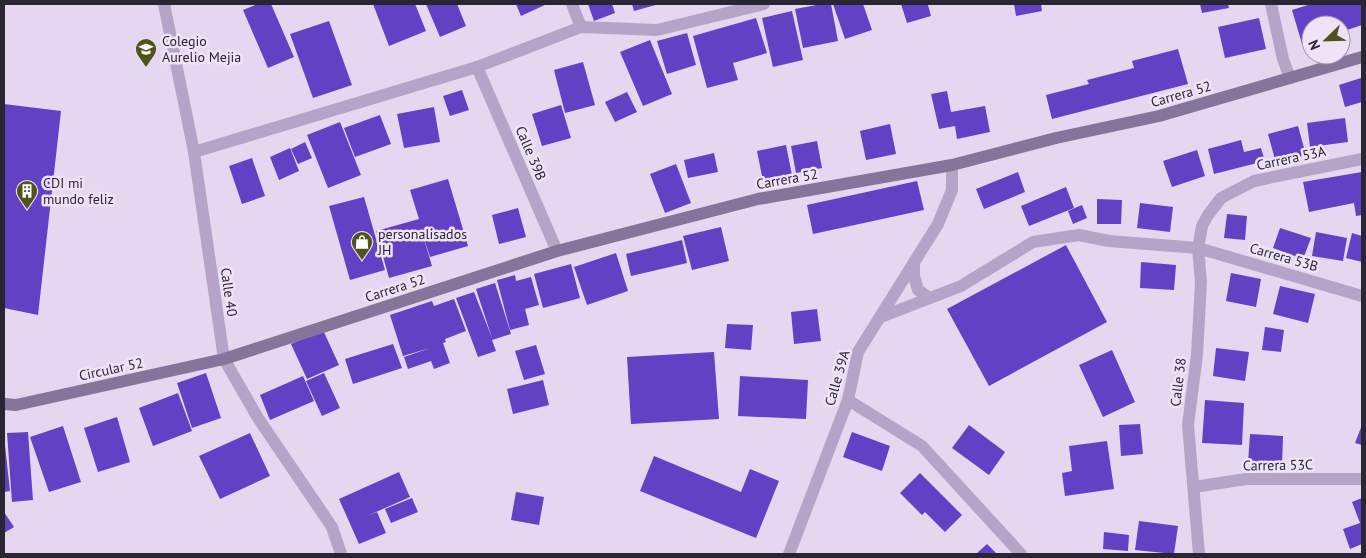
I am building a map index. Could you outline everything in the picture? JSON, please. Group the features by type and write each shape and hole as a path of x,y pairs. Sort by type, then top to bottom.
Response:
{"street":[{"name":"Calle 40","path":"164,4 194,152 224,359 258,418 332,528 341,554"},
{"path":"572,4 580,28"},
{"path":"194,152 477,67 580,28 658,30 764,4"},
{"path":"1271,4 1283,59 1290,78"},
{"name":"Carrera 52","path":"224,359 557,251 758,199 952,165 1056,138 1159,116 1362,57"},
{"name":"Calle 39B","path":"477,67 557,251"},
{"name":"Carrera 53A","path":"1208,215 1221,198 1254,181 1362,159"},
{"name":"Calle 39A","path":"789,554 848,400 858,352 938,224 952,190 952,165"},
{"name":"Calle 38","path":"1199,554 1188,425 1197,355 1201,282 1198,248 1202,226 1208,215"},
{"name":"Carrera 53B","path":"881,317 928,297 961,286 1033,242 1079,236 1109,241 1198,248 1362,296"},
{"path":"914,262 914,276 918,290 928,297"},
{"name":"Circular 52","path":"4,404 16,405 224,359"},
{"path":"848,400 922,446 1021,554"},
{"name":"Carrera 53C","path":"1194,487 1246,479 1362,479"}],"building":[{"path":"258,4 271,4 294,57 268,68 243,10"},
{"path":"373,4 415,4 426,31 389,46"},
{"path":"426,4 457,4 466,26 440,37"},
{"path":"516,4 547,4 521,16"},
{"path":"588,4 612,4 615,13 594,21"},
{"path":"632,4 659,4 634,11"},
{"path":"831,4 838,41 803,48 795,9"},
{"path":"833,4 863,4 872,30 845,39"},
{"path":"901,4 931,4 928,5 931,16 907,23"},
{"path":"1014,4 1041,4 1042,11 1016,16"},
{"path":"1200,4 1228,4 1229,8 1202,13"},
{"path":"1311,4 1362,4 1362,25 1351,29 1351,15 1301,15 1301,41 1292,10"},
{"path":"792,11 803,60 773,67 762,18"},
{"path":"756,18 767,53 733,63 738,80 707,88 693,36"},
{"path":"1259,18 1266,49 1225,58 1218,27"},
{"path":"329,21 352,85 313,98 290,34"},
{"path":"687,33 696,65 667,74 657,41"},
{"path":"650,40 672,94 643,106 620,52"},
{"path":"1178,49 1188,84 1052,119 1046,95 1089,84 1087,80 1134,68 1132,61"},
{"path":"583,62 595,105 565,113 554,70"},
{"path":"1361,78 1362,102 1345,107 1339,85"},
{"path":"462,90 469,110 450,116 443,96"},
{"path":"947,91 951,112 985,106 990,132 957,139 955,126 939,129 931,94"},
{"path":"627,92 637,112 615,122 605,102"},
{"name":"CDI mi mundo feliz","path":"4,104 61,111 38,315 4,308"},
{"path":"561,105 571,138 542,146 532,114"},
{"path":"434,107 440,142 404,148 397,114"},
{"path":"380,115 391,144 355,157 344,128"},
{"path":"1345,118 1348,142 1310,147 1307,123"},
{"path":"340,122 361,175 328,188 307,135"},
{"path":"890,124 896,154 866,160 860,131"},
{"path":"1298,126 1306,155 1276,163 1268,134"},
{"path":"1241,140 1244,152 1261,148 1265,161 1214,174 1208,149"},
{"path":"817,141 822,168 796,173 791,146"},
{"path":"305,142 312,158 298,164 291,149"},
{"path":"786,145 792,175 763,181 757,151"},
{"path":"290,148 299,171 279,180 270,157"},
{"path":"1197,150 1205,176 1172,187 1163,161"},
{"path":"714,153 718,172 688,178 684,160"},
{"path":"252,158 265,196 242,204 229,166"},
{"path":"676,164 691,203 665,213 650,174"},
{"path":"1018,172 1025,192 984,209 976,189"},
{"path":"1362,172 1362,215 1356,216 1354,203 1309,212 1303,182"},
{"path":"448,179 468,246 430,257 421,229 432,266 389,278 376,231 419,219 410,190"},
{"path":"917,181 924,210 813,234 807,205"},
{"path":"1066,187 1074,208 1029,226 1021,206"},
{"path":"364,197 385,270 350,280 329,206"},
{"path":"1097,199 1122,200 1121,224 1097,224"},
{"path":"1140,203 1173,207 1170,232 1137,228"},
{"path":"1082,205 1087,218 1073,224 1068,211"},
{"path":"518,208 526,237 499,244 492,215"},
{"path":"1227,214 1247,216 1245,240 1224,238"},
{"path":"721,227 729,261 692,270 683,236"},
{"path":"1280,228 1311,238 1303,259 1273,248"},
{"path":"1316,232 1347,238 1343,261 1312,256"},
{"path":"1352,233 1362,236 1362,262 1346,258"},
{"path":"682,240 687,263 631,276 626,254"},
{"path":"1066,245 1107,322 989,386 947,309"},
{"path":"616,253 628,291 587,305 574,267"},
{"path":"1141,262 1176,265 1174,290 1140,288"},
{"path":"571,264 580,298 543,308 534,274"},
{"path":"1231,273 1261,279 1256,307 1226,301"},
{"path":"515,275 516,281 531,277 539,305 525,309 529,325 510,330 497,280"},
{"path":"495,283 511,334 492,340 496,351 478,357 456,298 474,292 492,338 476,289"},
{"path":"1280,286 1315,294 1308,323 1273,314"},
{"path":"454,299 466,331 445,339 446,342 443,343 450,363 434,369 431,361 408,369 404,357 430,348 403,356 390,315 432,301 434,306"},
{"path":"817,309 821,341 794,344 791,312"},
{"path":"727,324 753,325 751,350 725,348"},
{"path":"1265,327 1284,330 1281,352 1262,350"},
{"path":"323,330 339,365 307,379 291,344"},
{"path":"393,344 402,368 353,384 345,359"},
{"path":"536,345 545,374 524,380 515,351"},
{"path":"1216,348 1249,352 1245,381 1213,376"},
{"path":"1112,350 1135,402 1103,417 1079,365"},
{"path":"714,352 719,419 631,424 627,357"},
{"path":"206,373 221,418 192,428 177,383"},
{"path":"324,373 340,408 322,416 306,381"},
{"path":"303,376 314,401 270,420 260,395"},
{"path":"740,376 808,380 806,419 738,416"},
{"path":"543,380 549,405 513,414 507,389"},
{"path":"178,393 192,431 153,446 139,408"},
{"path":"1205,400 1244,403 1242,445 1202,443"},
{"path":"117,417 130,462 98,472 84,428"},
{"path":"1140,424 1143,454 1121,456 1119,425"},
{"path":"969,425 1005,452 989,475 952,448"},
{"path":"1362,425 1362,445 1355,443"},
{"path":"63,426 81,482 49,492 30,437"},
{"path":"28,432 33,500 12,502 7,433"},
{"path":"852,432 890,446 882,471 843,457"},
{"path":"250,433 270,476 220,499 199,456"},
{"path":"1250,434 1283,436 1282,465 1248,463"},
{"path":"4,436 10,491 4,492"},
{"path":"1107,441 1114,489 1065,496 1062,473 1072,471 1069,446"},
{"path":"654,456 741,492 750,469 779,481 756,538 640,491"},
{"path":"399,472 410,497 367,516 377,512 386,533 359,544 339,499"},
{"path":"920,473 962,515 945,532 925,512 922,515 900,493"},
{"path":"516,492 544,497 539,525 511,520"},
{"path":"412,498 418,512 391,523 385,509"},
{"path":"1362,498 1362,544 1350,549 1343,529 1360,523 1352,502"},
{"path":"4,512 14,527 4,533"},
{"path":"1139,521 1178,526 1174,554 1135,550"},
{"path":"1104,532 1129,535 1128,551 1103,549"},
{"path":"987,544 997,554 976,554"}],"place":[{"name":"Colegio Aurelio Mejia","path":"146,68"},
{"name":"CDI mi mundo feliz","path":"27,210"},
{"name":"personalisados JH","path":"362,261"}]}
